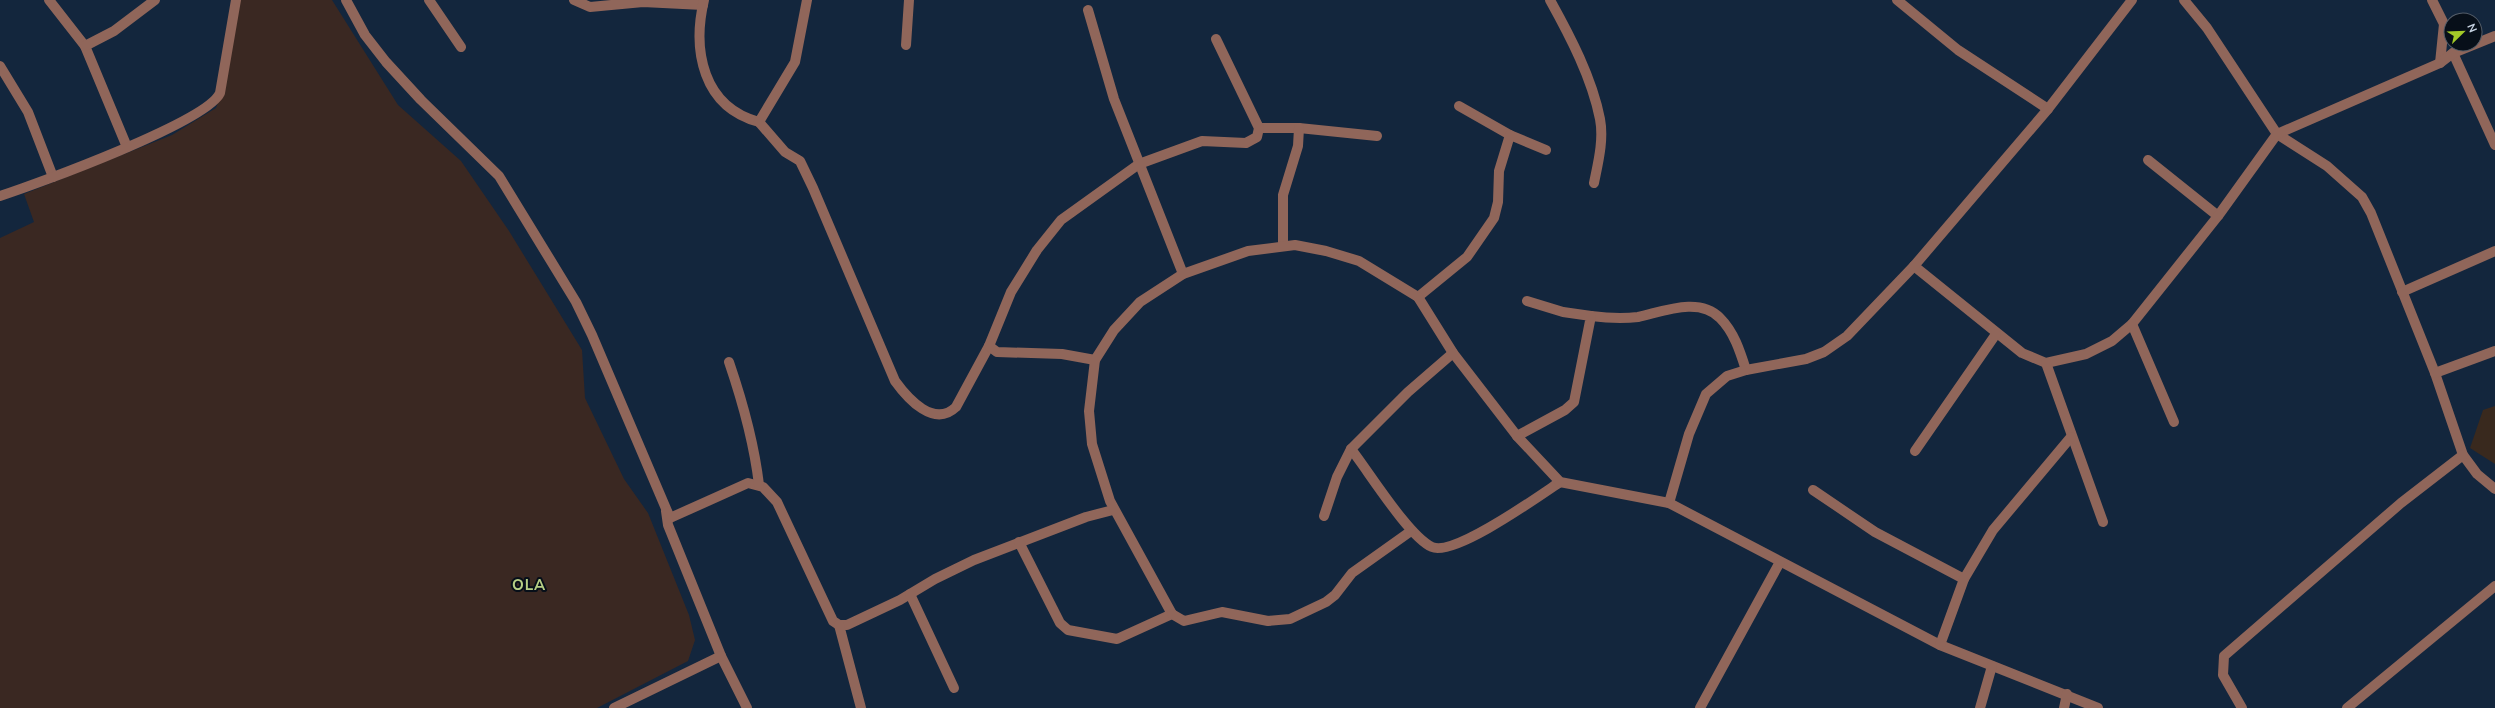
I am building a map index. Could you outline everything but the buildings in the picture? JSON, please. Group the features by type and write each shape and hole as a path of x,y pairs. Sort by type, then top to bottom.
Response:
{"street":[{"path":"49,0 85,46 127,147"},
{"path":"85,46 114,31 154,0"},
{"path":"0,196 127,147 190,118 217,99 236,0"},
{"path":"346,0 365,35 386,62 421,100 499,176 576,302 592,335 670,518 748,483 759,485 777,502 833,621 839,625 847,625 910,594 948,573 1019,542 1113,510"},
{"path":"429,0 461,47"},
{"path":"574,0 590,7 643,2 704,2 699,33 704,68 711,88 720,101 737,114 759,122 785,152 800,161 816,195 895,381 905,394 925,410 937,415 948,415 956,407 989,346 1011,292 1038,250 1061,220 1139,164 1202,141 1246,143 1257,137 1259,128 1216,39"},
{"path":"759,122 795,62 807,0"},
{"path":"906,46 909,0"},
{"path":"1550,0 1578,52 1600,119 1601,144 1594,183"},
{"path":"1897,0 1958,50 2048,109"},
{"path":"1669,503 1689,434 1706,394 1727,376 1746,370 1782,365 1824,352 1847,336 1914,266 2048,109 2132,0"},
{"path":"2184,0 2207,28 2277,134 2327,166 2362,197 2371,213 2435,373 2463,456 2477,474 2495,489"},
{"path":"2432,0 2444,24 2440,63"},
{"path":"1088,10 1114,99 1183,274"},
{"path":"1914,266 1996,334 2022,353 2046,363 2086,354 2112,341 2132,324 2218,216 2277,134 2440,63 2453,53 2495,36"},
{"path":"2453,53 2495,145"},
{"path":"0,66 28,112 52,177"},
{"path":"1459,106 1510,135 1546,150"},
{"path":"1259,128 1299,128 1377,136"},
{"path":"1283,246 1283,195 1298,146 1299,128"},
{"path":"1418,297 1467,257 1494,218 1498,202 1500,171 1510,135"},
{"path":"2148,160 2218,216"},
{"path":"1411,531 1352,573 1335,595 1326,602 1290,620 1268,621 1222,612 1184,621 1172,614 1113,510 1092,444 1089,411 1095,360 1114,330 1140,302 1183,274 1248,251 1295,245 1326,251 1358,262 1418,297 1454,353 1517,436 1560,482 1669,503 1940,645 2067,694 2098,708"},
{"path":"2402,292 2495,251"},
{"path":"1528,301 1562,312 1591,316 1637,317 1686,306 1709,309 1720,317 1736,341 1746,370"},
{"path":"1517,436 1565,410 1574,402 1591,316"},
{"path":"2132,324 2174,422"},
{"path":"1915,451 1996,334"},
{"path":"989,346 997,352 1062,354 1095,360"},
{"path":"2435,373 2495,351"},
{"path":"1324,516 1337,477 1351,449 1408,392 1454,353"},
{"path":"729,362 748,420 755,448 759,485"},
{"path":"2046,363 2071,438 2103,522"},
{"path":"1940,645 1964,578 1992,530 2071,438"},
{"path":"1351,449 1411,531 1432,548 1445,548 1471,538 1491,527 1560,482"},
{"path":"2242,708 2223,675 2224,656 2372,527 2463,456"},
{"path":"1813,490 1875,532 1964,578"},
{"path":"666,511 668,525 721,656 747,708"},
{"path":"1019,542 1060,623 1068,630 1117,639 1172,614"},
{"path":"1700,708 1780,562"},
{"path":"2347,708 2495,586"},
{"path":"910,594 954,688"},
{"path":"839,625 861,708"},
{"path":"614,708 721,656"},
{"path":"1980,708 1992,666"},
{"path":"2064,708 2067,694"}],"shaded area":[{"path":"239,0 332,0 398,105 461,161 509,231 582,350 585,398 624,479 648,513 689,615 695,640 688,661 597,708 0,708 0,238 34,222 24,194 172,135 216,108 223,89"},
{"path":"2495,406 2495,464 2470,448 2483,410"}],"district":[{"name":"OLA","path":"529,585"}]}
